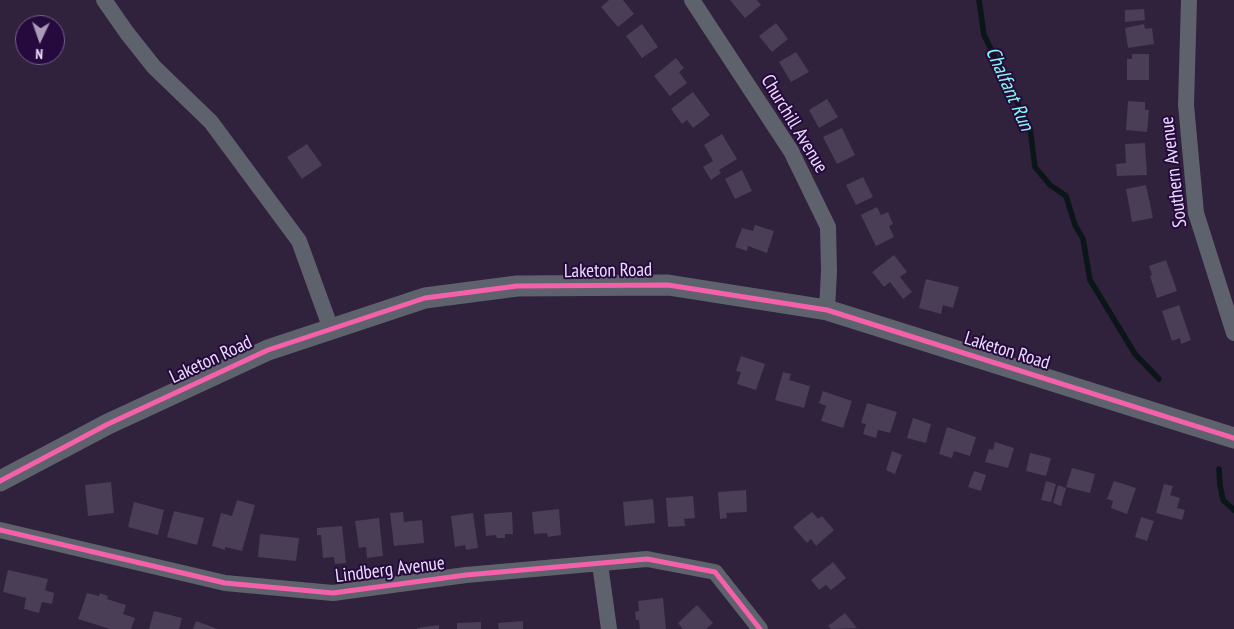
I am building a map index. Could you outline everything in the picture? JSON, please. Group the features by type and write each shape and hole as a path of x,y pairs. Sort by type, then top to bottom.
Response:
{"street":[{"path":"104,0 127,34 154,67 211,122 298,241 331,330"},
{"name":"Churchill Avenue","path":"692,0 791,151 828,227 829,271 826,310"},
{"name":"Southern Avenue","path":"1190,0 1186,105 1196,213 1234,333"},
{"name":"Laketon Road","path":"0,481 108,424 268,350 424,298 517,286 668,285 826,310 1234,438"},
{"name":"Lindberg Avenue","path":"0,530 225,583 333,593 466,576 647,559 715,572 760,629"},
{"path":"600,564 609,629"}],"building":[{"path":"609,0 623,0 634,14 618,27 601,7"},
{"path":"730,0 757,0 761,5 745,18"},
{"path":"1144,9 1145,20 1125,22 1125,10"},
{"path":"776,23 788,39 772,52 759,36"},
{"path":"642,24 658,47 642,58 626,36"},
{"path":"1144,24 1145,29 1152,28 1154,44 1128,48 1125,28"},
{"path":"796,52 809,72 791,82 779,62"},
{"path":"1132,54 1149,54 1149,80 1127,80 1127,59 1132,59"},
{"path":"676,58 684,68 679,72 687,83 670,96 654,76"},
{"path":"693,92 710,115 693,128 687,120 682,124 671,109"},
{"path":"827,99 838,117 819,128 809,110"},
{"path":"1128,101 1145,102 1145,110 1149,110 1147,132 1126,130"},
{"path":"842,128 855,155 837,164 823,137"},
{"path":"722,134 737,159 719,170 721,173 711,180 703,167 713,161 704,145"},
{"path":"1145,143 1147,175 1117,176 1116,164 1126,163 1125,144"},
{"path":"307,144 322,165 302,179 287,157"},
{"path":"742,170 752,191 735,199 725,179"},
{"path":"863,177 873,197 856,205 846,185"},
{"path":"1146,185 1153,218 1132,222 1126,189"},
{"path":"877,207 881,215 888,212 893,224 889,226 894,237 876,246 861,215"},
{"path":"755,225 774,231 767,253 748,246 747,251 735,247 742,228 753,231"},
{"path":"894,255 907,272 900,277 912,292 903,299 890,282 884,287 872,272"},
{"path":"1166,260 1177,291 1157,298 1149,266"},
{"path":"926,279 959,287 953,308 943,305 941,314 919,308"},
{"path":"1179,305 1191,340 1181,344 1180,338 1172,341 1162,311"},
{"path":"741,356 765,364 756,390 737,384 741,372 736,371"},
{"path":"783,372 791,374 789,380 810,386 804,408 775,400"},
{"path":"823,391 852,401 843,428 821,421 826,406 819,403"},
{"path":"867,403 897,412 890,433 878,430 876,438 863,434 866,424 861,423"},
{"path":"913,418 931,424 926,443 907,438"},
{"path":"947,427 976,437 970,456 954,451 952,458 939,454"},
{"path":"995,442 1014,448 1008,468 985,462 989,449 993,450"},
{"path":"892,451 902,455 895,474 886,470"},
{"path":"1030,453 1051,458 1046,476 1026,471"},
{"path":"1072,468 1095,474 1090,493 1066,487"},
{"path":"974,471 986,475 981,491 968,487"},
{"path":"1046,481 1056,484 1051,502 1041,500"},
{"path":"1114,481 1136,488 1127,514 1111,508 1113,501 1107,499"},
{"path":"111,482 114,513 88,516 85,485"},
{"path":"1164,484 1173,486 1170,495 1180,498 1177,508 1185,510 1182,520 1156,513"},
{"path":"1058,485 1066,488 1061,506 1053,503"},
{"path":"746,490 747,512 726,513 727,518 720,519 718,492"},
{"path":"693,496 695,518 684,519 685,526 668,527 666,498"},
{"path":"653,499 655,523 625,526 623,502"},
{"path":"237,500 255,505 242,551 225,547 225,550 212,546 221,513 232,516"},
{"path":"134,502 164,510 158,535 128,527"},
{"path":"559,509 561,535 548,537 547,533 534,534 532,512"},
{"path":"174,511 204,518 197,545 167,537"},
{"path":"403,512 404,522 422,520 424,543 394,546 390,513"},
{"path":"512,512 513,534 505,534 505,538 497,538 496,535 486,536 484,514"},
{"path":"812,512 818,519 822,516 834,530 816,546 811,539 807,543 793,527"},
{"path":"473,513 478,548 466,550 465,545 455,547 451,516"},
{"path":"1141,517 1154,521 1147,541 1135,537"},
{"path":"379,518 383,556 367,558 366,547 359,548 355,521"},
{"path":"342,526 346,563 335,564 334,557 323,558 321,535 317,535 317,528"},
{"path":"260,534 299,538 296,561 258,557"},
{"path":"833,562 846,578 831,590 826,585 819,590 811,580"},
{"path":"8,570 48,579 45,590 54,593 52,604 42,602 39,613 24,609 26,598 3,592"},
{"path":"87,593 99,596 100,593 108,596 107,599 126,605 123,614 135,618 131,629 110,629 78,619"},
{"path":"663,598 666,629 640,629 639,620 636,620 635,612 639,611 638,601"},
{"path":"697,605 713,623 706,629 683,629 678,623"},
{"path":"154,611 182,618 179,629 149,629"},
{"path":"845,613 857,628 831,629 828,626"},
{"path":"196,621 218,629 193,629"},
{"path":"523,621 523,629 499,629 498,623"},
{"path":"481,622 481,629 457,629 457,623"},
{"path":"439,625 439,629 417,629 417,628"}],"waterway":[{"name":"Chalfant Run","path":"979,0 984,35 1030,128 1035,167 1050,185 1066,196 1075,225 1083,239 1090,280 1135,354 1159,379"},
{"name":"Chalfant Run","path":"1219,469 1223,500 1234,510"}],"cycle path":[{"path":"0,481 108,424 268,350 425,298 517,286 668,285 827,310 1234,438"},
{"path":"0,530 225,583 333,593 466,575 647,559 715,572 760,629"}]}
